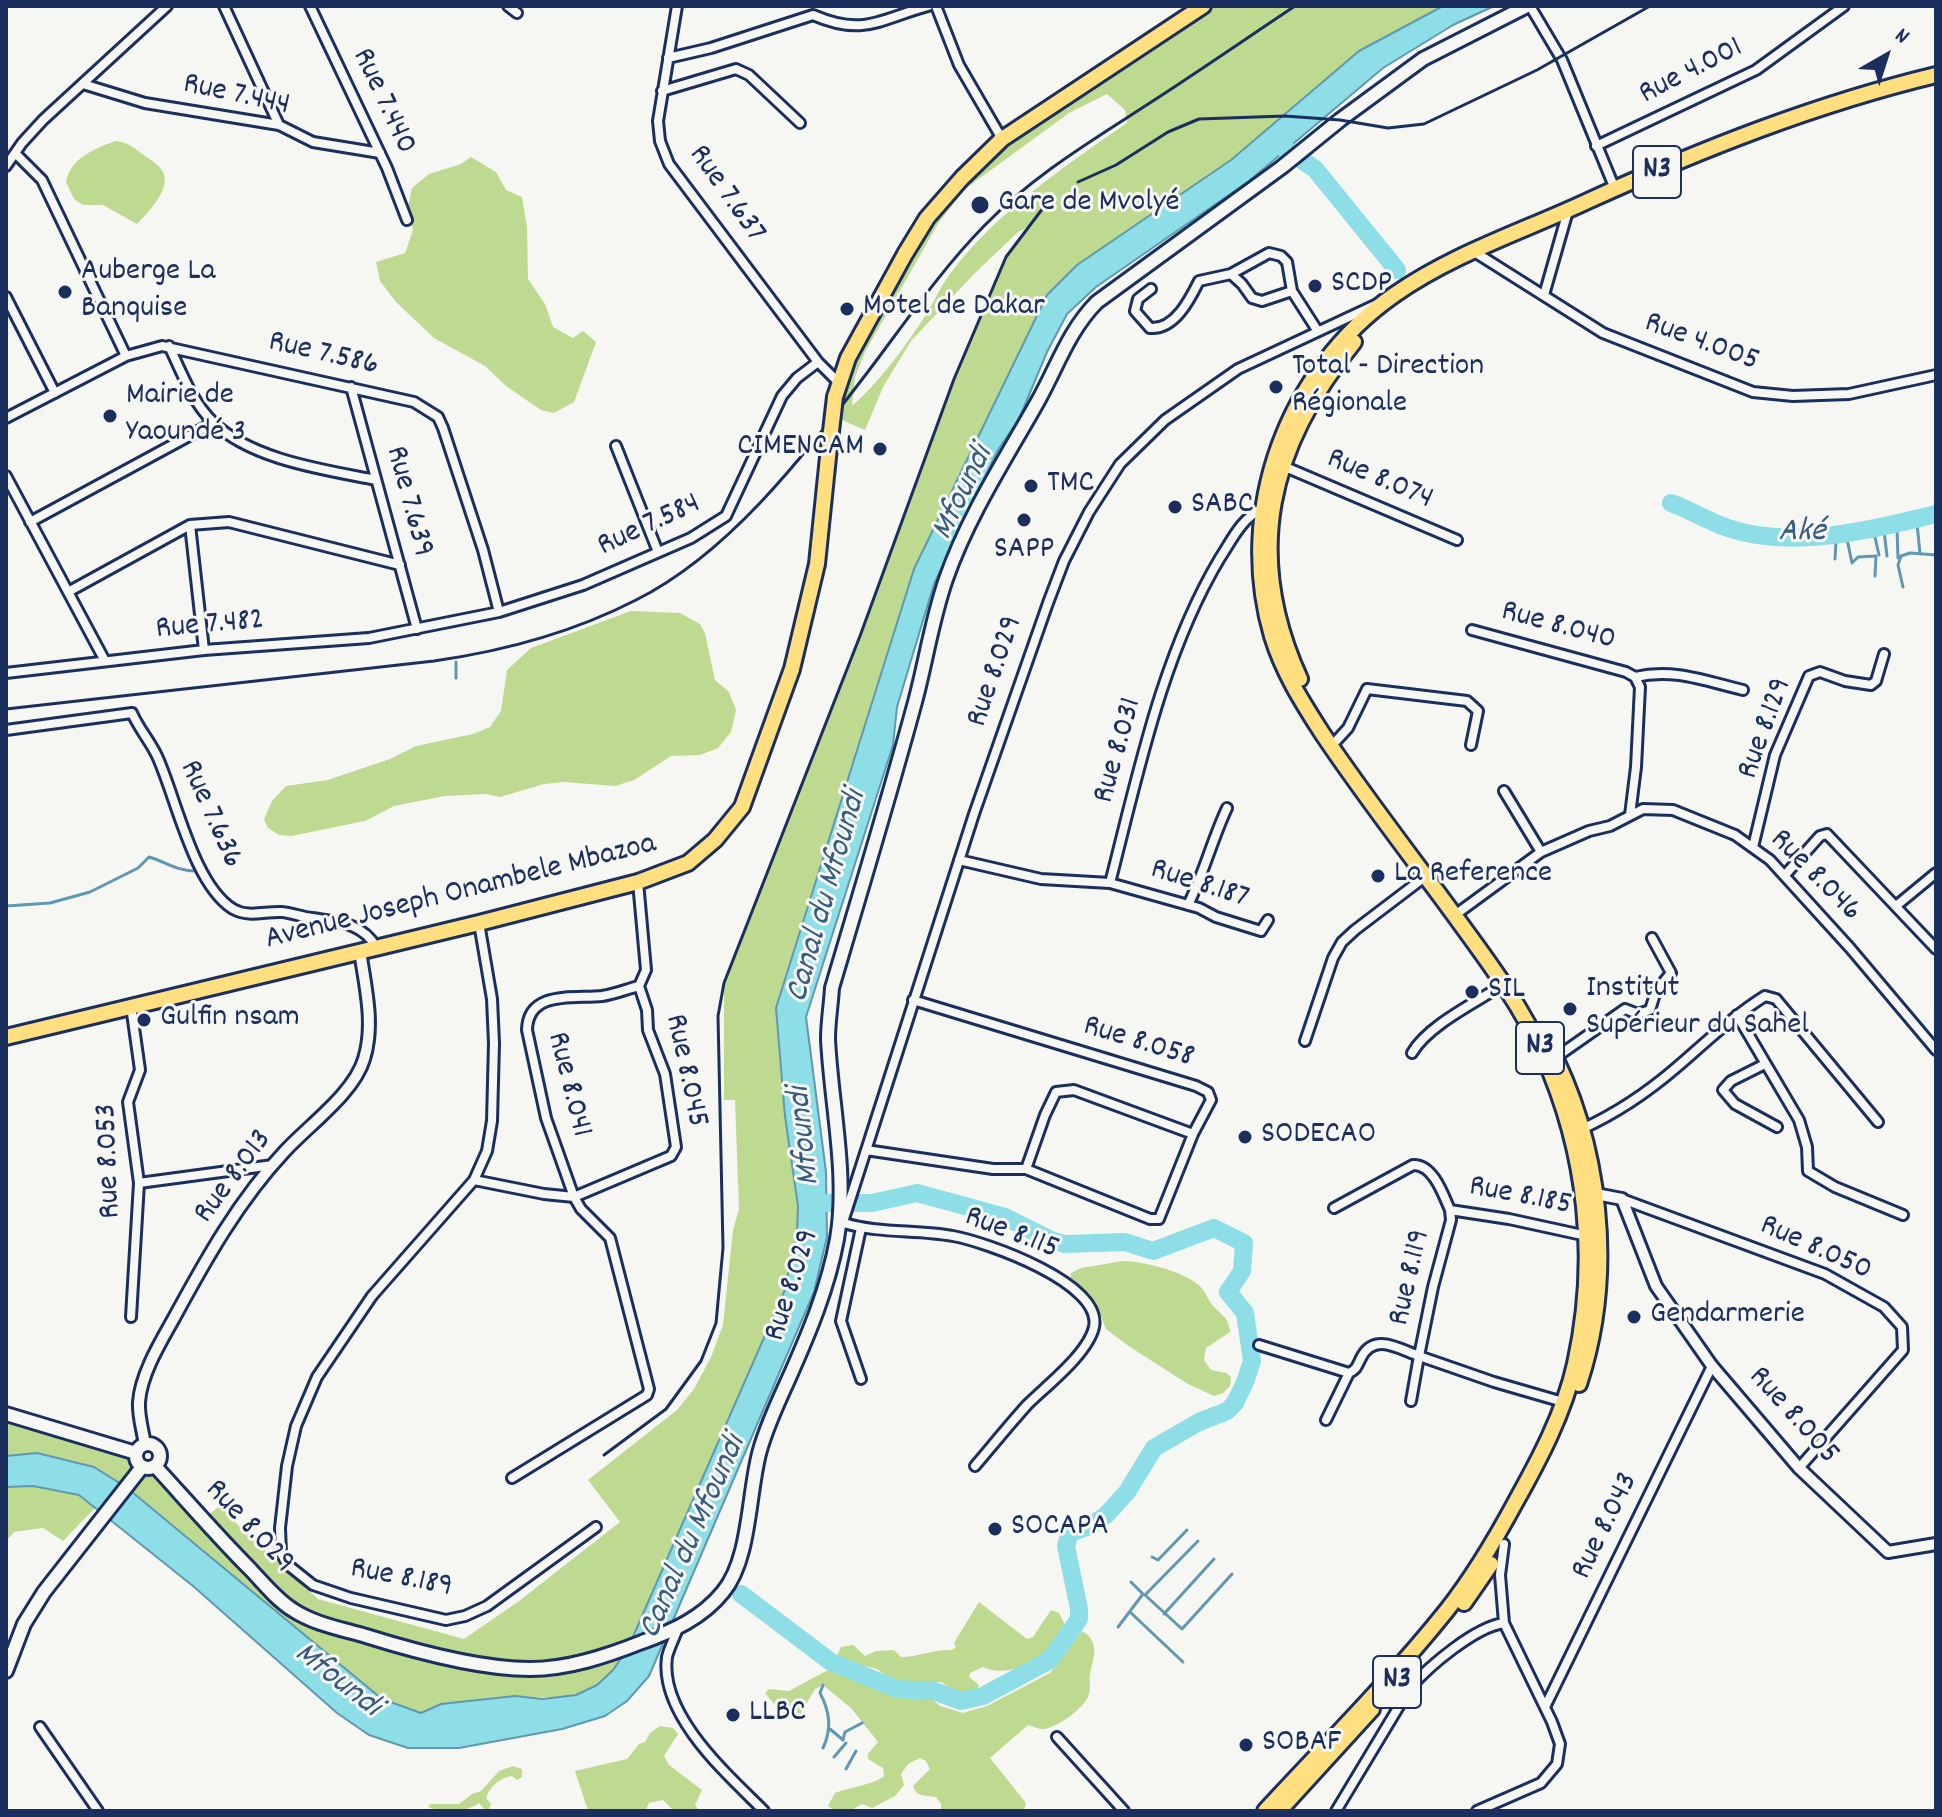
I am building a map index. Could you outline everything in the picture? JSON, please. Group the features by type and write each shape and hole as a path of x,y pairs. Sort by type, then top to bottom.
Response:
{"main road":[{"name":"Avenue Joseph Onambele Mbazoa","path":"6,1037 638,882 688,863 715,840 742,807 792,669 817,564 838,382 852,350 916,235 944,197 1002,139 1203,6"},
{"path":"841,1226 828,1036 832,988 916,699 930,632 947,577 1000,467 1071,335 1083,316 1113,289 1282,167 1423,59 1528,6"},
{"name":"N3","path":"1279,1811 1420,1657 1456,1614 1504,1544 1562,1428 1584,1368 1597,1289 1598,1223 1596,1194 1582,1129 1555,1058 1507,973 1426,876 1343,764 1296,692 1282,663 1266,613 1260,556 1263,508 1278,450 1297,404 1350,332 1392,297 1431,272 1615,189 1795,115 1870,91 1936,75"},
{"name":"N3","path":"1265,1811 1448,1608 1496,1539 1539,1457 1563,1402 1575,1366 1581,1328 1588,1236 1585,1196 1575,1151 1543,1054 1504,984 1458,912 1306,691 1291,659 1276,612 1270,556 1271,518 1283,466 1308,405 1342,356 1392,297"},
{"name":"Rue 8.029","path":"148,1466 277,1596 294,1611 321,1623 406,1648 492,1665 530,1669 567,1665 628,1648 674,1630 709,1607 730,1583 739,1562 763,1439 816,1316 841,1226"},
{"path":"6,1414 141,1449 151,1444 159,1451 159,1462 148,1466 126,1487 44,1592 24,1624 6,1671"},
{"path":"141,1449 137,1462 148,1466"}],"street":[{"path":"6,166 43,120 167,6"},
{"path":"224,6 279,125"},
{"name":"Rue 7.440","path":"310,6 380,153 407,220"},
{"path":"508,6 517,13"},
{"name":"Rue 7.637","path":"677,6 658,121 660,141 669,164 818,362 838,382"},
{"path":"668,58 711,48 813,15 835,25 863,27 928,6"},
{"path":"936,6 959,65 1002,139"},
{"path":"1528,6 1562,60 1615,189"},
{"name":"Rue 4.001","path":"1596,146 1756,70 1844,6"},
{"path":"662,91 736,69 749,75 800,123"},
{"name":"Rue 7.444","path":"83,84 145,103 279,125 313,142 380,153"},
{"path":"15,153 42,180 126,356"},
{"path":"1544,295 1569,210"},
{"name":"Rue 4.005","path":"1473,251 1603,333 1753,392 1793,396 1849,394 1936,375"},
{"path":"1151,289 1138,299 1135,311 1150,328 1158,329 1173,320 1185,306 1199,281 1231,274 1269,253 1281,256 1287,262 1292,291 1317,330"},
{"path":"1231,274 1252,298 1262,301 1292,291"},
{"path":"6,297 55,393"},
{"name":"Rue 8.029","path":"841,1226 959,860 1048,603 1077,535 1105,485 1120,464 1165,420 1238,369 1392,297"},
{"name":"Rue 7.586","path":"6,418 126,356 162,346 414,402 438,417 458,467 499,612"},
{"path":"169,346 186,381 213,423 237,440 306,466 376,480"},
{"name":"Rue 7.584","path":"417,629 499,612 583,585 691,538 726,516 782,396 797,378 818,362"},
{"name":"Rue 7.639","path":"351,387 417,629"},
{"path":"30,522 213,423"},
{"path":"616,446 658,552"},
{"name":"Rue 8.074","path":"1283,466 1457,540"},
{"path":"6,476 105,661"},
{"name":"Rue 8.031","path":"1110,883 1156,711 1184,628 1237,530 1250,514 1263,508"},
{"path":"68,592 190,525 229,522 400,565"},
{"path":"190,525 204,650"},
{"name":"Rue 7.482","path":"6,673 204,650 369,638 417,629"},
{"name":"Rue 8.040","path":"1472,630 1635,677 1640,687 1630,815"},
{"name":"Rue 8.129","path":"1753,847 1775,755 1809,676 1820,672 1845,681 1871,685 1876,681 1884,654"},
{"path":"1635,677 1657,672 1679,674 1743,690"},
{"path":"1337,740 1348,728 1367,689 1467,701 1478,711 1471,745"},
{"name":"Rue 7.636","path":"6,730 132,713 139,731 156,753 183,829 205,874 224,902 250,915 285,912 350,924 363,931 376,947"},
{"path":"1504,791 1541,852"},
{"path":"1188,905 1227,808"},
{"name":"Rue 8.046","path":"1458,912 1541,852 1589,831 1610,826 1643,809 1673,810 1735,835 1785,875 1936,1050"},
{"path":"1785,875 1820,836 1827,834 1936,949"},
{"path":"959,860 1041,879 1110,883"},
{"path":"1896,906 1936,873"},
{"path":"1305,1041 1333,958 1342,942 1426,876"},
{"path":"638,882 646,970 639,986"},
{"name":"Rue 8.187","path":"1110,883 1188,905 1261,931 1268,920"},
{"name":"Rue 8.189","path":"479,923 492,999 494,1043 492,1121 487,1151 474,1180 372,1296 317,1377 296,1426 287,1466 280,1528 281,1553 288,1565 313,1585 351,1598 446,1620 487,1606 596,1527"},
{"path":"1555,1058 1625,1009 1638,1014 1650,1010 1656,991 1671,973 1652,938"},
{"name":"Rue 8.013","path":"141,1449 139,1400 155,1354 218,1242 273,1165 345,1091 363,1062 370,1025 360,951"},
{"path":"1412,1053 1418,1042 1434,1029 1504,984"},
{"name":"Rue 8.045","path":"574,1197 671,1156 676,1147 665,1074 648,1030 647,1010 639,986"},
{"name":"Rue 8.041","path":"574,1197 546,1118 527,1020 534,1007 549,1000 573,995 606,995 639,986"},
{"path":"1582,1129 1617,1113 1676,1069 1737,1015 1765,996 1776,999 1878,1122"},
{"name":"Rue 8.058","path":"913,1000 1208,1092 1211,1100 1193,1134 1074,1090 1056,1092 1026,1169"},
{"name":"Rue 8.053","path":"131,1006 140,1070 128,1102 139,1183 131,1317"},
{"path":"1737,1015 1799,1120 1807,1147 1808,1171 1835,1187 1903,1215"},
{"path":"1765,1064 1731,1081 1723,1090 1735,1104 1777,1127"},
{"path":"866,1150 993,1169 1026,1169 1150,1219 1159,1219 1193,1134"},
{"path":"139,1183 273,1165"},
{"name":"Rue 8.185","path":"1334,1208 1413,1165 1419,1165 1427,1168 1450,1210 1588,1236"},
{"path":"474,1180 574,1197 581,1209 610,1238 649,1392 512,1478"},
{"path":"1596,1194 1622,1199"},
{"name":"Rue 8.005","path":"1622,1199 1656,1286 1712,1366 1799,1468 1888,1552 1936,1544"},
{"name":"Rue 8.050","path":"1622,1199 1825,1274 1884,1307 1902,1327 1903,1350 1799,1468"},
{"name":"Rue 8.119","path":"1450,1210 1451,1220 1419,1356 1563,1402"},
{"name":"Rue 8.115","path":"841,1226 954,1236 997,1248 1054,1274 1079,1293 1093,1314 1094,1328 1068,1367 1028,1405 975,1466"},
{"path":"861,1228 841,1321 861,1379"},
{"path":"1259,1345 1349,1373 1355,1371 1369,1346 1380,1342 1419,1356 1411,1401"},
{"name":"Rue 8.043","path":"1545,1707 1712,1366"},
{"path":"1326,1420 1349,1373"},
{"path":"1477,1811 1541,1783 1557,1764 1560,1744 1504,1623 1500,1575 1504,1544"},
{"path":"1336,1811 1420,1676 1473,1638 1494,1625 1504,1623"},
{"path":"674,1630 667,1655 667,1671 681,1713 693,1737 764,1811"},
{"path":"40,1727 98,1811"},
{"path":"1057,1737 1124,1811"}],"green space":[{"path":"1203,6 1443,6 1359,51 1231,160 1077,265 1047,296 914,569 776,1008 785,1116 798,1206 797,1234 784,1292 628,1648 601,1682 576,1695 477,1699 421,1713 382,1699 126,1487 94,1467 37,1453 6,1456 6,1414 166,1465 208,1515 223,1504 236,1523 318,1599 464,1639 519,1601 620,1522 588,1480 677,1410 694,1389 723,1325 733,1230 739,1209 735,1100 724,1100 724,983 860,636 954,379 1006,257 1028,227 1018,232 974,274 911,341 883,387 865,430 833,416 835,397 916,235 986,152","holes":["1107,94 1125,110 1127,123 1032,192 968,252 946,280 898,355 852,406 855,377 865,352 939,222 965,189 1069,113"]},
{"path":"116,141 135,148 161,168 164,174 161,194 137,224 103,205 83,205 74,199 66,182 78,160"},
{"path":"471,157 496,172 506,190 522,197 527,227 528,279 545,304 553,327 573,338 583,331 596,342 574,402 554,413 541,410 506,386 485,366 434,338 396,302 380,281 376,262 405,253 413,230 408,207 412,188 429,174 461,164"},
{"path":"631,611 680,613 700,624 705,633 715,680 729,692 736,710 731,732 718,748 700,755 671,756 634,780 615,786 564,782 544,784 500,797 486,794 445,796 394,806 365,821 291,836 279,835 268,828 264,819 272,801 286,786 328,780 390,759 416,746 473,734 490,727 501,711 507,670 531,648"},
{"path":"1123,1261 1163,1268 1193,1281 1225,1318 1230,1332 1206,1348 1204,1360 1211,1370 1231,1377 1230,1386 1223,1393 1214,1396 1188,1384 1106,1329 1098,1309 1070,1278 1071,1273 1081,1268"},
{"path":"33,1486 79,1495 96,1507 63,1541 43,1528 14,1532 6,1541 6,1487"},
{"path":"979,1602 1027,1639 1033,1637 1051,1610 1059,1613 1065,1625 1052,1646 1031,1662 1019,1668 995,1670 983,1667 970,1673 969,1677 979,1685 977,1691 963,1696 941,1682 894,1682 877,1669 837,1656 841,1647 853,1645 865,1656 876,1651 894,1650 901,1657 952,1650"},
{"path":"1082,1631 1094,1645 1087,1699 1071,1716 1051,1727 1043,1729 1028,1725 990,1758 1026,1803 1024,1811 941,1811 936,1797 919,1794 913,1786 930,1769 926,1761 920,1758 908,1764 901,1774 904,1785 895,1796 872,1808 862,1804 854,1809 836,1811 828,1806 835,1793 884,1776 883,1768 868,1759 868,1754 878,1742 851,1708 823,1685 815,1689 797,1720 780,1711 765,1693 769,1689 789,1691 828,1670 867,1677 889,1693 931,1698 940,1706 963,1713 987,1706 1050,1673"},
{"path":"660,1726 673,1728 678,1734 664,1756 669,1765 702,1790 695,1805 699,1811 674,1811 663,1800 649,1803 645,1811 588,1811 575,1771 627,1759"},
{"path":"513,1766 522,1769 522,1777 517,1780 508,1777 493,1786 486,1798 491,1804 489,1809 485,1810 479,1803 454,1811 428,1807 430,1804 459,1804 481,1791 499,1771"}],"water":[{"name":"Canal du Mfoundi","path":"1443,6 1494,6 1453,25 1383,68 1249,181 1096,287 1067,314 1019,419 998,450 934,584 897,707 893,745 806,1017 826,1172 827,1237 814,1292 649,1676 627,1701 605,1716 562,1729 459,1748 408,1748 369,1735 337,1713 193,1586 79,1495 33,1486 6,1487 6,1456 37,1453 94,1467 126,1487 382,1699 421,1713 441,1704 515,1696 543,1699 576,1695 597,1685 613,1670 628,1648 784,1292 797,1234 798,1206 785,1116 776,1008 914,569 1047,295 1077,265 1231,160 1359,51"}],"waterway":[{"name":"Aké","path":"1275,142 1315,169 1397,270"},
{"name":"Aké","path":"1671,503 1728,528 1778,537 1832,535 1936,514"},
{"path":"1932,517 1936,524"},
{"path":"1917,523 1920,554"},
{"path":"1897,528 1898,558"},
{"path":"1884,531 1887,556"},
{"path":"1874,533 1879,555"},
{"path":"1847,539 1852,563 1858,557 1876,556 1875,576"},
{"path":"1835,559 1836,541"},
{"path":"1903,587 1898,565 1901,556 1910,553 1936,555"},
{"path":"456,662 456,678"},
{"path":"6,906 50,903 90,892 138,868 149,857 198,871"},
{"name":"Mfoundi","path":"741,1594 831,1662 897,1689 934,1691 961,1701 983,1696 1050,1660 1079,1619 1066,1546 1070,1533 1092,1525 1106,1515 1127,1492 1154,1448 1199,1422 1227,1411 1235,1403 1252,1361 1245,1313 1228,1292 1242,1271 1244,1243 1214,1228 1153,1251 1125,1242 1065,1244 1005,1217 917,1193 872,1203 814,1203 813,1193"},
{"path":"1152,1557 1158,1560 1187,1530"},
{"path":"1198,1541 1145,1595 1182,1629 1232,1574"},
{"path":"1164,1614 1214,1559"},
{"path":"1118,1627 1143,1594 1131,1582"},
{"path":"1130,1612 1183,1662"},
{"path":"823,1685 820,1693 829,1727 823,1748"},
{"path":"830,1729 843,1740 845,1732 862,1723"},
{"path":"834,1757 846,1743"},
{"path":"846,1769 856,1751"}],"railway":[{"path":"6,709 460,657 562,631 636,600 703,556 763,500 818,436 952,261 1004,207 1068,157 1295,6"},
{"path":"1078,182 1116,165 1168,132 1199,119 1285,116 1388,128 1424,124 1537,70 1650,6"},
{"path":"604,1455 666,1409 701,1361 716,1323 723,1248 718,1016 724,983 860,636 954,379 1006,257 1043,208"}],"place":[{"name":"Gare de Mvolyé","path":"980,205"},
{"name":"SCDP","path":"1315,286"},
{"name":"Auberge La Banquise","path":"65,292"},
{"name":"Motel de Dakar","path":"847,309"},
{"name":"Total - Direction Régionale","path":"1276,387"},
{"name":"Mairie de Yaoundé 3","path":"110,416"},
{"name":"CIMENCAM","path":"880,449"},
{"name":"TMC","path":"1031,486"},
{"name":"SABC","path":"1175,507"},
{"name":"SAPP","path":"1024,520"},
{"name":"La Reference","path":"1378,876"},
{"name":"SIL","path":"1472,992"},
{"name":"Institut Supérieur du Sahel","path":"1570,1009"},
{"name":"Gulfin nsam","path":"144,1020"},
{"name":"SODECAO","path":"1245,1137"},
{"name":"Gendarmerie","path":"1634,1317"},
{"name":"SOCAPA","path":"995,1529"},
{"name":"LLBC","path":"733,1715"},
{"name":"SOBAF","path":"1246,1745"}]}
